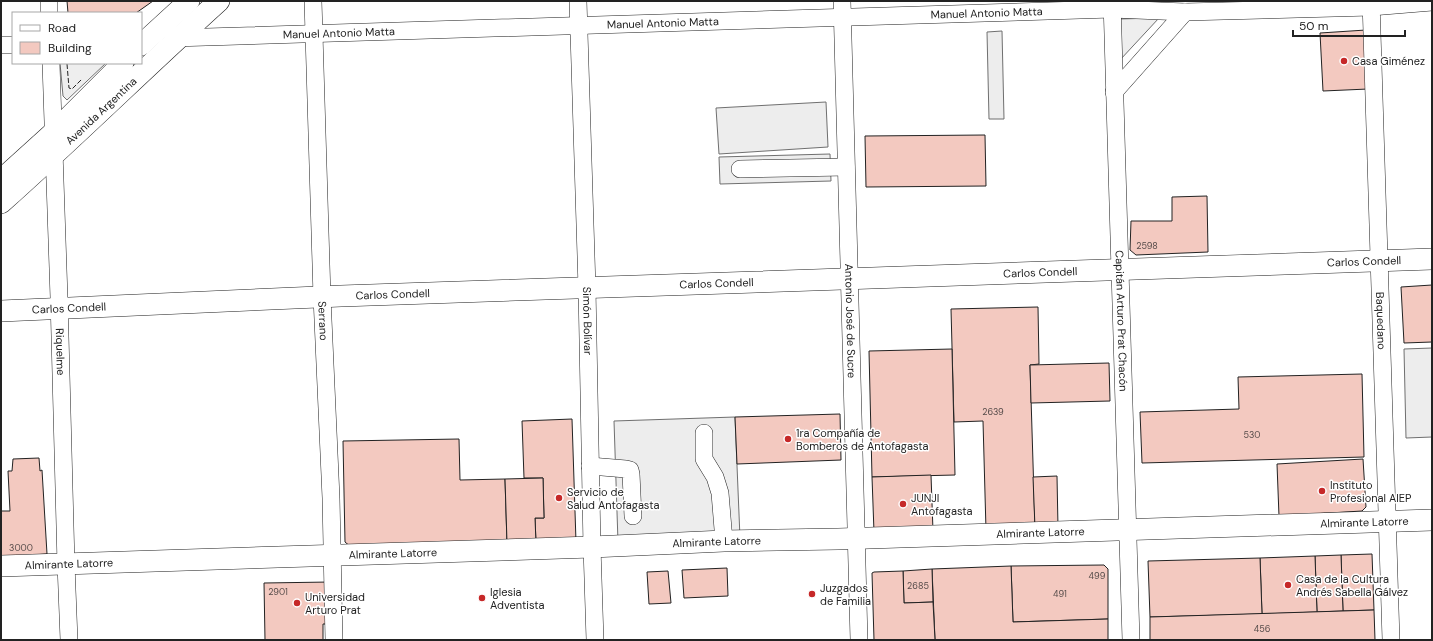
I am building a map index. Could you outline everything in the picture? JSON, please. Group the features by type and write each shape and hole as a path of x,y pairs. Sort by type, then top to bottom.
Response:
{"main road":[{"path":"143,41 189,1"},
{"name":"Avenida Argentina","path":"1,203 55,155 178,37 219,1"},
{"name":"Avenida Argentina","path":"1,180 54,132 122,64"},
{"name":"Carlos Condell","path":"1,311 322,296 1432,259"},
{"name":"Almirante Latorre","path":"1,566 592,547 724,541 856,539 1432,520"}],"street":[{"path":"49,1 49,12"},
{"name":"Serrano","path":"313,1 334,640"},
{"name":"Simón Bolívar","path":"578,1 587,288 595,640"},
{"name":"Manuel Antonio Matta","path":"143,41 178,37 579,25 842,9 1112,5 1185,12 1432,2"},
{"name":"Baquedano","path":"1371,4 1391,640"},
{"name":"Capitán Arturo Prat Chacón","path":"1112,5 1131,640"},
{"name":"Antonio José de Sucre","path":"842,9 859,640"},
{"path":"1114,92 1185,12"},
{"path":"1,45 12,45"},
{"name":"Riquelme","path":"51,64 60,309 69,640"},
{"path":"740,169 846,167"},
{"path":"704,433 704,459 715,476 720,493 724,541"},
{"path":"590,466 630,470 633,516"}],"shaded area":[{"path":"1159,18 1120,60 1118,19"},
{"path":"1002,31 1004,119 989,119 987,32"},
{"path":"60,64 105,64 67,100 63,96"},
{"path":"826,102 828,147 719,154 716,108"},
{"path":"830,154 831,181 720,184 719,157"},
{"path":"1432,348 1432,437 1406,438 1404,349"},
{"path":"735,417 740,538 618,542 614,421"}],"building":[{"path":"67,1 153,1 137,12 68,12"},
{"name":"Casa Giménez","path":"1366,30 1368,89 1323,91 1320,33"},
{"path":"985,135 986,186 866,187 865,136"},
{"path":"1207,196 1208,252 1136,255 1130,250 1131,221 1172,221 1172,197"},
{"path":"1432,285 1432,342 1404,343 1401,287"},
{"path":"1038,307 1039,364 1030,365 1035,528 986,530 983,421 954,422 951,309"},
{"path":"952,349 955,475 872,477 869,351"},
{"path":"1109,363 1110,401 1031,403 1030,365"},
{"path":"1362,374 1364,457 1142,463 1140,412 1239,409 1238,377"},
{"name":"1ra Compañía de Bomberos de Antofagasta","path":"840,414 841,460 737,464 735,417"},
{"name":"Servicio de Salud Antofagasta","path":"572,419 576,542 536,543 535,518 544,518 543,478 524,478 522,421"},
{"path":"459,439 460,480 505,479 507,543 351,547 345,542 343,441"},
{"path":"39,458 40,471 42,470 47,554 1,557 1,511 10,511 8,471 12,471 13,459"},
{"name":"Instituto Profesional AIEP","path":"1363,459 1366,507 1362,511 1279,516 1277,464"},
{"name":"JUNJI Antofagasta","path":"931,475 933,531 874,532 872,477"},
{"path":"1057,476 1058,527 1035,528 1033,477"},
{"path":"543,478 544,518 535,518 536,543 507,543 505,479"},
{"path":"1372,554 1374,610 1343,611 1341,555"},
{"path":"1341,555 1343,611 1317,612 1315,556"},
{"name":"Casa de la Cultura Andrés Sabella Gálvez","path":"1315,556 1317,612 1262,614 1260,558"},
{"path":"1260,558 1262,614 1150,617 1148,561"},
{"path":"1104,565 1108,569 1108,619 1013,622 1011,566"},
{"path":"1011,566 1013,622 1108,619 1108,640 935,640 932,569"},
{"path":"727,568 728,596 684,598 682,570"},
{"path":"932,569 933,602 904,603 903,571"},
{"path":"668,571 671,603 649,604 647,572"},
{"path":"903,571 904,603 933,602 935,640 874,640 872,573"},
{"name":"Universidad Arturo Prat","path":"330,582 330,624 323,624 323,640 265,640 264,583"},
{"path":"1374,610 1375,640 1150,640 1150,617"}],"fence":[{"path":"67,64 69,88 72,89 82,79"}],"place":[{"name":"Casa Giménez","path":"1344,61"},
{"name":"1ra Compañía de Bomberos de Antofagasta","path":"788,439"},
{"name":"Instituto Profesional AIEP","path":"1322,491"},
{"name":"Servicio de Salud Antofagasta","path":"559,498"},
{"name":"JUNJI Antofagasta","path":"903,504"},
{"name":"Casa de la Cultura Andrés Sabella Gálvez","path":"1288,585"},
{"name":"Juzgados de Familia","path":"812,594"},
{"name":"Iglesia Adventista","path":"482,598"},
{"name":"Universidad Arturo Prat","path":"297,603"}]}
